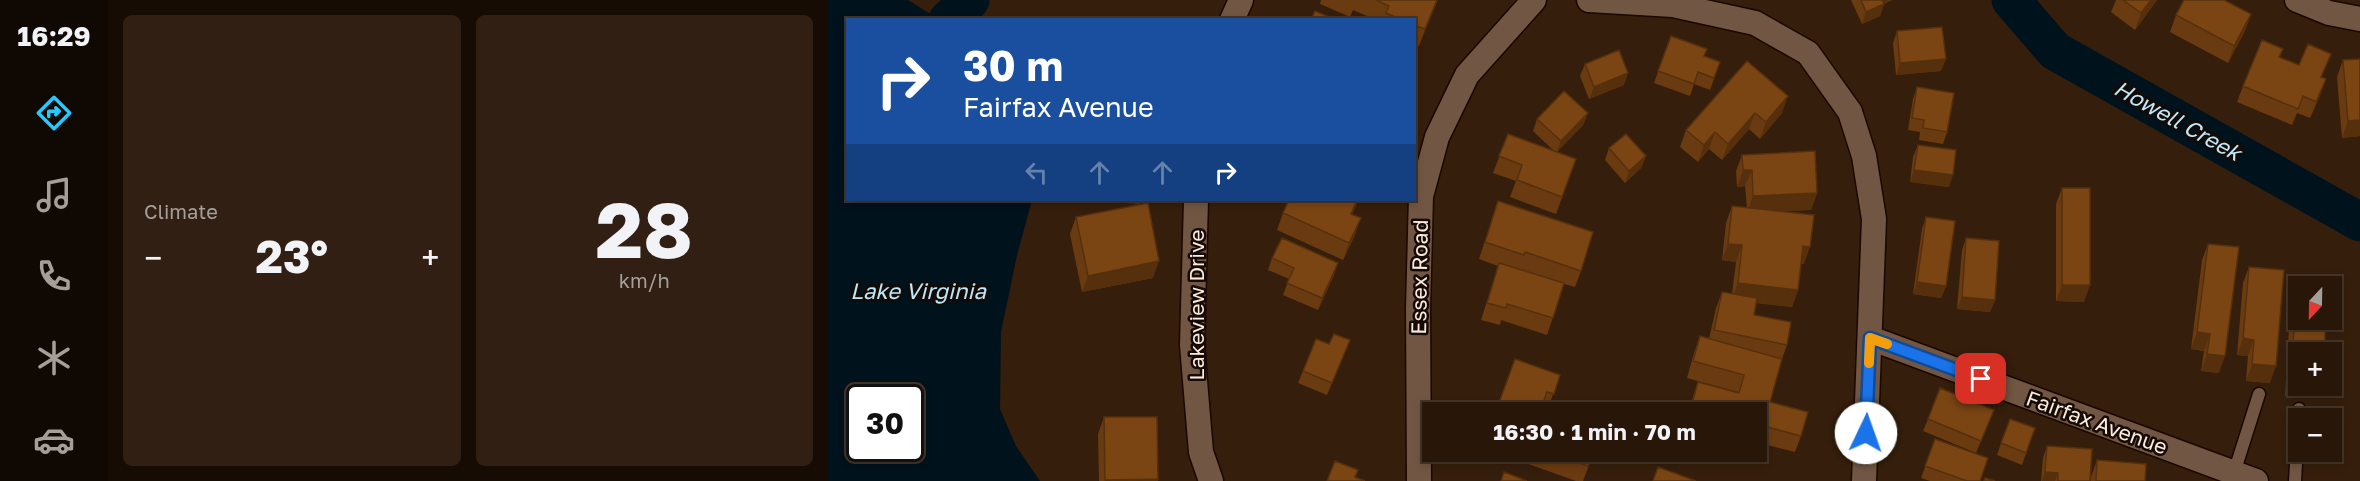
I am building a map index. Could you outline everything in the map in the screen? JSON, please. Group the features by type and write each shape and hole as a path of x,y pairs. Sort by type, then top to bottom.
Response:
{"street":[{"path":"1233,18 1241,0"},
{"name":"Essex Road","path":"1419,481 1418,287 1421,196 1437,136 1467,75 1534,0"},
{"path":"1589,0 1673,5 1755,23 1808,53 1850,112 1864,156 1874,219 1864,481"},
{"path":"2297,0 2329,13 2360,19"},
{"name":"Lakeview Drive","path":"1196,201 1192,345 1202,452 1211,481"},
{"name":"Fairfax Avenue","path":"1870,338 2203,471 2245,477"}],"lane":[{"path":"2245,477 2259,394"},
{"path":"2295,481 2296,462"}],"water":[{"name":"Lake Virginia","path":"828,0 908,0 936,18 846,18 846,201 1032,201 1017,255 1001,332 1000,409 1016,446 1040,481 828,481"}],"building":[{"path":"1376,0 1437,0 1425,29 1416,26 1416,18 1397,18 1386,13 1389,6"},
{"path":"1861,0 1882,0 1884,4 1866,12"},
{"path":"2123,0 2151,0 2141,13"},
{"path":"2184,0 2224,0 2251,14 2234,46 2176,15"},
{"path":"1315,11 1331,18 1312,18"},
{"path":"1942,27 1946,59 1900,63 1897,31"},
{"path":"1671,36 1707,49 1704,56 1720,62 1714,78 1698,72 1694,84 1658,71"},
{"path":"2262,40 2283,49 2279,57 2299,65 2308,44 2331,54 2321,77 2326,79 2316,102 2303,96 2298,109 2243,86"},
{"path":"1619,50 1628,73 1594,87 1585,64"},
{"path":"2360,59 2360,120 2348,121 2343,60"},
{"path":"1747,61 1788,96 1766,122 1755,113 1728,144 1715,132 1704,145 1686,130"},
{"path":"1917,87 1954,93 1947,132 1923,128 1924,120 1912,118"},
{"path":"1564,91 1588,113 1561,141 1537,119"},
{"path":"1508,134 1576,159 1562,197 1517,180 1522,165 1499,156"},
{"path":"1626,134 1646,156 1629,171 1609,148"},
{"path":"1918,145 1956,150 1953,175 1914,170"},
{"path":"1815,151 1817,193 1753,196 1752,170 1743,170 1742,155"},
{"path":"2062,188 2090,188 2090,285 2062,285"},
{"path":"1289,201 1357,201 1351,214 1361,218 1349,243 1283,213"},
{"path":"1498,201 1593,232 1581,271 1525,252 1524,255 1485,242"},
{"path":"1148,203 1159,261 1088,276 1076,217"},
{"path":"1732,206 1814,215 1810,247 1803,246 1798,290 1738,283 1742,245 1728,244"},
{"path":"1926,217 1955,221 1946,286 1917,282"},
{"path":"1282,238 1338,263 1322,298 1287,283 1294,268 1272,258"},
{"path":"1966,238 1999,241 1995,300 1962,297"},
{"path":"2208,244 2239,247 2225,356 2207,354 2210,334 2197,332"},
{"path":"1499,263 1564,283 1553,318 1507,304 1506,308 1487,303"},
{"path":"2249,267 2284,270 2276,366 2252,364 2254,340 2243,338"},
{"path":"1722,292 1757,298 1754,315 1791,322 1787,345 1714,330"},
{"path":"2294,330 2325,330 2325,342 2293,342"},
{"path":"1334,334 1350,340 1332,383 1303,371 1316,339 1329,344"},
{"path":"1700,336 1782,359 1770,402 1808,412 1801,436 1767,427 1767,402 1692,402 1698,382 1739,393 1744,375 1693,361"},
{"path":"1515,359 1560,375 1554,394 1547,392 1543,402 1499,402"},
{"path":"1940,388 1994,410 1981,441 1928,419"},
{"path":"1104,417 1157,417 1158,479 1105,480"},
{"path":"2010,419 2035,428 2026,453 2001,443"},
{"path":"1935,439 1988,458 1980,481 1967,481 1925,466"},
{"path":"2047,446 2092,449 2090,481 2058,481 2058,473 2045,472"},
{"path":"2097,460 2146,464 2145,481 2096,481"},
{"path":"1335,461 1358,470 1355,477 1365,481 1327,481"},
{"path":"1576,462 1590,462 1588,466"},
{"path":"1658,467 1696,481 1653,481"},
{"path":"1504,472 1527,481 1501,481"}],"waterway":[{"name":"Howell Creek","path":"950,18 970,0"},
{"name":"Howell Creek","path":"2011,0 2055,51 2360,222"}],"slow traffic":[{"path":"1869,363 1870,338 1887,344"}],"route":[{"path":"1866,433 1870,338 1981,379"}]}
